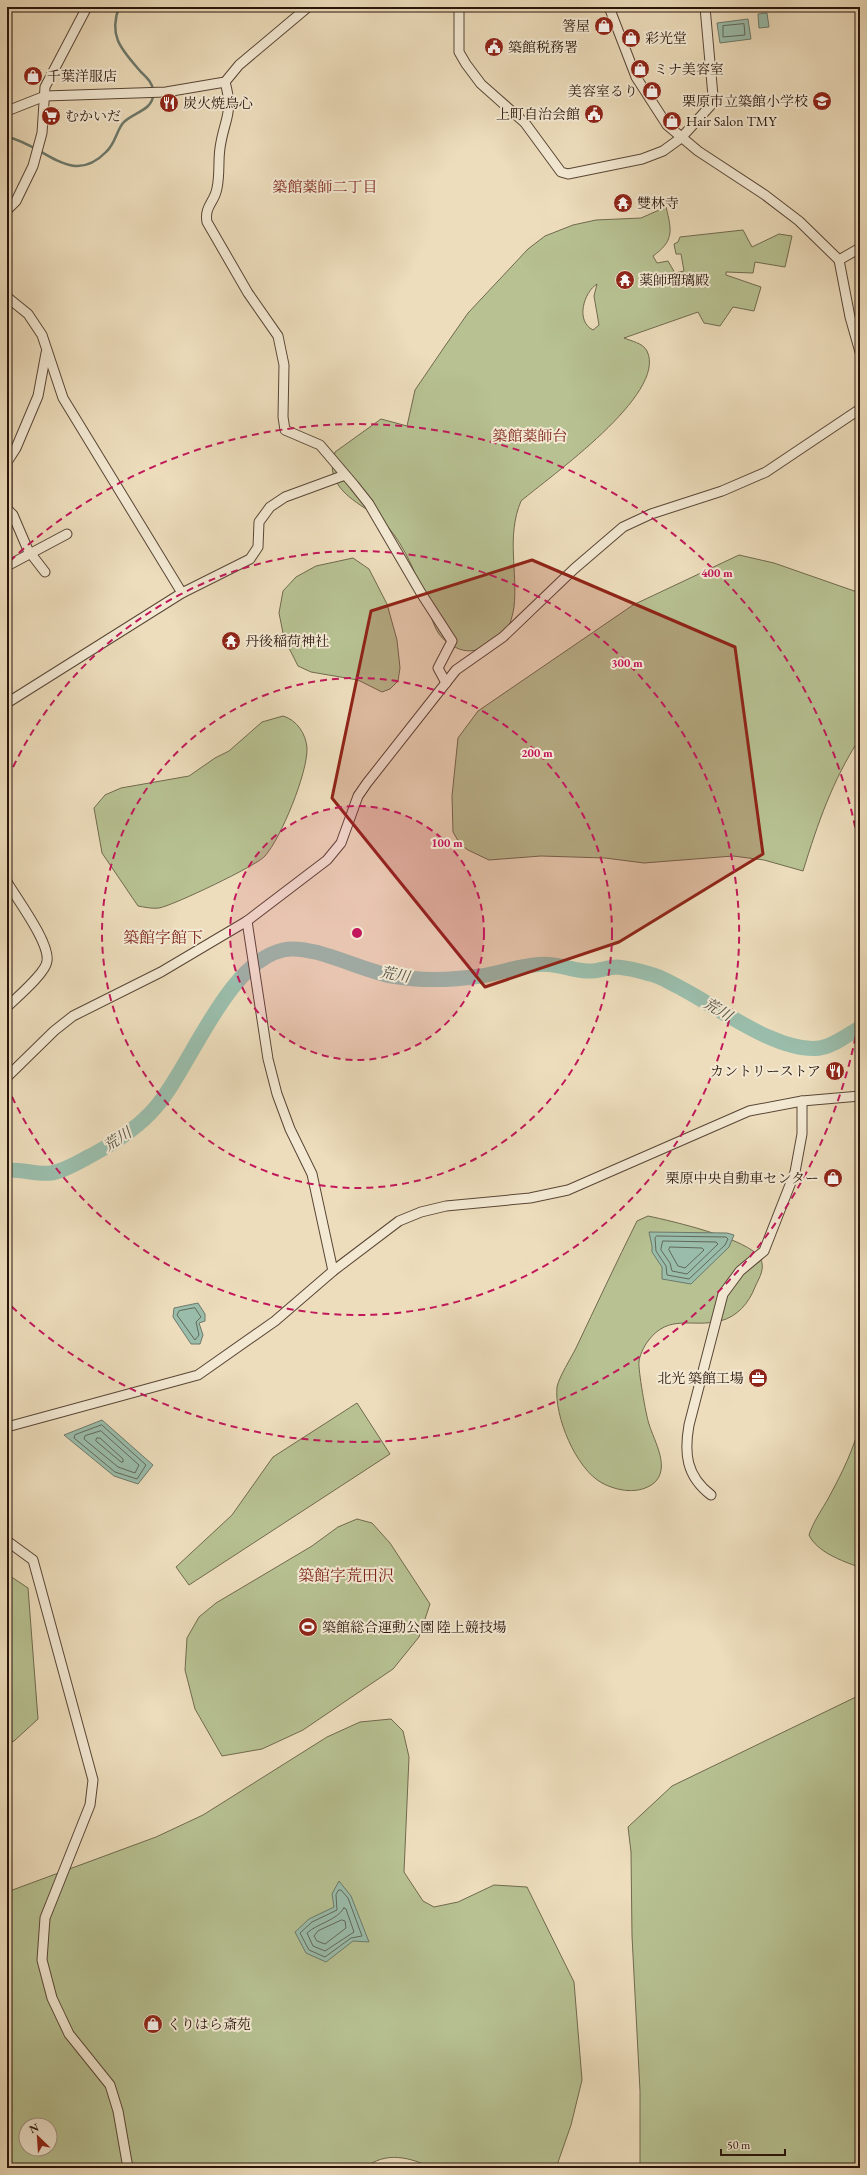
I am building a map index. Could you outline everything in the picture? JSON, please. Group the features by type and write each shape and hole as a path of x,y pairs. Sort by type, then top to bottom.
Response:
{"street":[{"path":"7,210 16,201 33,166 42,133 45,88 87,7"},
{"path":"7,111 45,96 147,93 225,82 239,65 308,7"},
{"path":"459,7 459,52 466,64 481,84 525,123 561,172 568,174 642,159 663,151 681,138 711,105 712,100 706,7"},
{"path":"609,7 636,77 667,125 681,138 793,217 839,260 850,317 860,352"},
{"path":"225,82 229,97 229,115 220,147 217,189 205,212 207,222 245,287 278,336 284,365 283,417 285,430 320,445 369,504 452,641 438,668 446,683"},
{"path":"839,260 860,248"},
{"path":"7,297 28,314 42,335 46,352 63,398 182,593"},
{"path":"45,572 28,550 13,515 8,511 7,462 16,448 38,396 46,352"},
{"path":"7,1077 54,1031 73,1016 160,972 247,921 328,860 341,843 358,796 366,783 456,670 502,637 574,569 623,527 651,514 722,491 766,472 860,408"},
{"path":"7,703 182,593 250,560 258,547 259,522 270,507 285,497 345,475"},
{"path":"7,566 67,534"},
{"path":"7,882 46,946 47,962 41,972 7,1007"},
{"path":"247,921 268,1059 277,1094 290,1129 312,1174 333,1271"},
{"path":"7,1427 198,1375 275,1321 333,1271 399,1222 421,1212 446,1206 530,1198 568,1190 749,1111 802,1101 860,1096"},
{"path":"711,1495 700,1486 691,1471 686,1442 723,1294 740,1271 764,1252 795,1172 802,1134 802,1101"},
{"path":"7,1541 33,1560 92,1780 90,1805 45,1918 42,1960 52,1998 69,2034 110,2085 118,2111 128,2168"}],"highlighted area":[{"path":"532,560 735,647 763,854 619,942 485,987 332,798 371,611"}],"shaded area":[{"path":"666,207 670,235 665,245 653,256 657,263 668,261 675,273 684,271 681,254 676,254 674,244 678,242 680,237 743,230 752,247 779,234 792,236 785,267 755,262 753,273 726,272 726,275 761,287 754,311 733,307 720,326 704,323 698,312 624,338 640,344 647,351 649,369 640,389 624,411 602,433 579,454 521,501 514,528 513,541 514,607 507,634 478,650 463,650 455,647 447,642 436,629 415,573 406,553 394,535 374,514 349,497 336,482 332,468 335,452 381,419 407,426 415,390 468,313 528,249 545,236 573,225 596,220 641,218","holes":["597,284 594,296 599,325 593,330 587,326 584,320 583,307 588,293"]},
{"path":"739,555 774,563 860,593 860,738 841,770 834,786 814,836 803,871 764,860 733,856 644,863 605,858 541,856 489,860 468,850 460,844 453,832 452,796 458,738 478,711 633,605"},
{"path":"353,558 369,569 387,604 397,640 400,668 398,681 390,689 382,692 358,680 311,672 298,666 284,638 279,613 283,591 296,577 316,566"},
{"path":"283,716 293,721 303,733 307,748 306,759 298,788 286,820 265,856 232,876 167,906 148,908 138,906 102,853 94,808 105,795 121,788 189,776 215,758 229,751 262,722"},
{"path":"648,1216 709,1232 741,1244 753,1251 760,1258 762,1262 762,1269 760,1277 746,1304 737,1313 726,1319 710,1323 673,1324 656,1332 648,1341 641,1354 639,1366 642,1393 648,1419 660,1454 661,1470 659,1477 648,1487 635,1490 621,1490 608,1486 592,1476 576,1454 569,1441 559,1412 557,1387 637,1221"},
{"path":"357,1403 390,1454 189,1585 176,1567 232,1515 273,1457"},
{"path":"860,1423 859,1567 838,1559 824,1551 809,1535 847,1461"},
{"name":"築館総合運動公園 陸上競技場","path":"357,1519 372,1523 390,1543 430,1604 419,1637 393,1669 303,1730 262,1749 222,1756 195,1709 185,1670 187,1638 199,1617 216,1603 312,1546 338,1527"},
{"path":"7,1574 28,1588 38,1719 14,1741 7,1744"},
{"path":"860,1695 860,2168 640,2168 640,2091 632,1936 631,1852 628,1827 672,1786"},
{"path":"391,1719 403,1731 409,1757 404,1872 423,1901 434,1907 458,1902 494,1885 527,1887 574,1982 582,2080 571,2125 556,2168 432,2168 415,2161 389,2158 381,2159 365,2168 7,2168 7,1892 156,1837 203,1815 327,1737 360,1722"}],"water":[{"path":"767,13 769,27 759,28 758,14"},
{"path":"748,19 751,39 720,43 717,23"},
{"path":"649,1232 727,1233 734,1235 729,1247 691,1284 662,1279 662,1267 652,1252"},
{"path":"198,1303 205,1314 205,1321 199,1323 203,1335 200,1344 191,1344 173,1317 174,1308"},
{"path":"102,1420 153,1465 138,1484 114,1476 64,1435"},
{"path":"339,1881 351,1896 369,1942 353,1941 326,1962 306,1953 295,1932 309,1919 334,1907 332,1894"}],"waterway":[{"path":"119,7 115,27 116,35 123,50 148,80 153,90"},
{"path":"7,137 33,147 57,161 69,165 81,166 93,162 106,152 123,123 146,108 150,104 153,95"},
{"name":"荒川","path":"7,1170 35,1173 51,1173 62,1170 72,1166 117,1140 141,1122 155,1108 168,1090 211,1018 244,974 263,959 283,950 308,950 337,958 380,973 414,979 448,979 488,975 542,964 587,971 621,967 661,978 692,994 728,1016 785,1044 803,1048 825,1047 860,1028"}],"place":[{"name":"箸屋","path":"604,26"},
{"name":"彩光堂","path":"631,38"},
{"name":"築館税務署","path":"494,47"},
{"name":"ミナ美容室","path":"640,69"},
{"name":"千葉洋服店","path":"33,76"},
{"name":"美容室るり","path":"652,91"},
{"name":"栗原市立築館小学校","path":"822,101"},
{"name":"炭火焼鳥心","path":"169,103"},
{"name":"上町自治会館","path":"594,114"},
{"name":"むかいだ","path":"51,116"},
{"name":"Hair Salon TMY","path":"672,121"},
{"name":"雙林寺","path":"623,203"},
{"name":"薬師瑠璃殿","path":"625,280"},
{"name":"丹後稲荷神社","path":"231,641"},
{"name":"カントリーストア","path":"835,1071"},
{"name":"栗原中央自動車センター","path":"833,1178"},
{"name":"北光 築館工場","path":"758,1378"},
{"name":"築館総合運動公園 陸上競技場","path":"308,1627"},
{"name":"くりはら斎苑","path":"153,2024"}],"district":[{"name":"築館薬師二丁目","path":"325,186"},
{"name":"築館薬師台","path":"530,435"},
{"name":"築館字館下","path":"163,937"},
{"name":"築館字荒田沢","path":"346,1575"}]}
